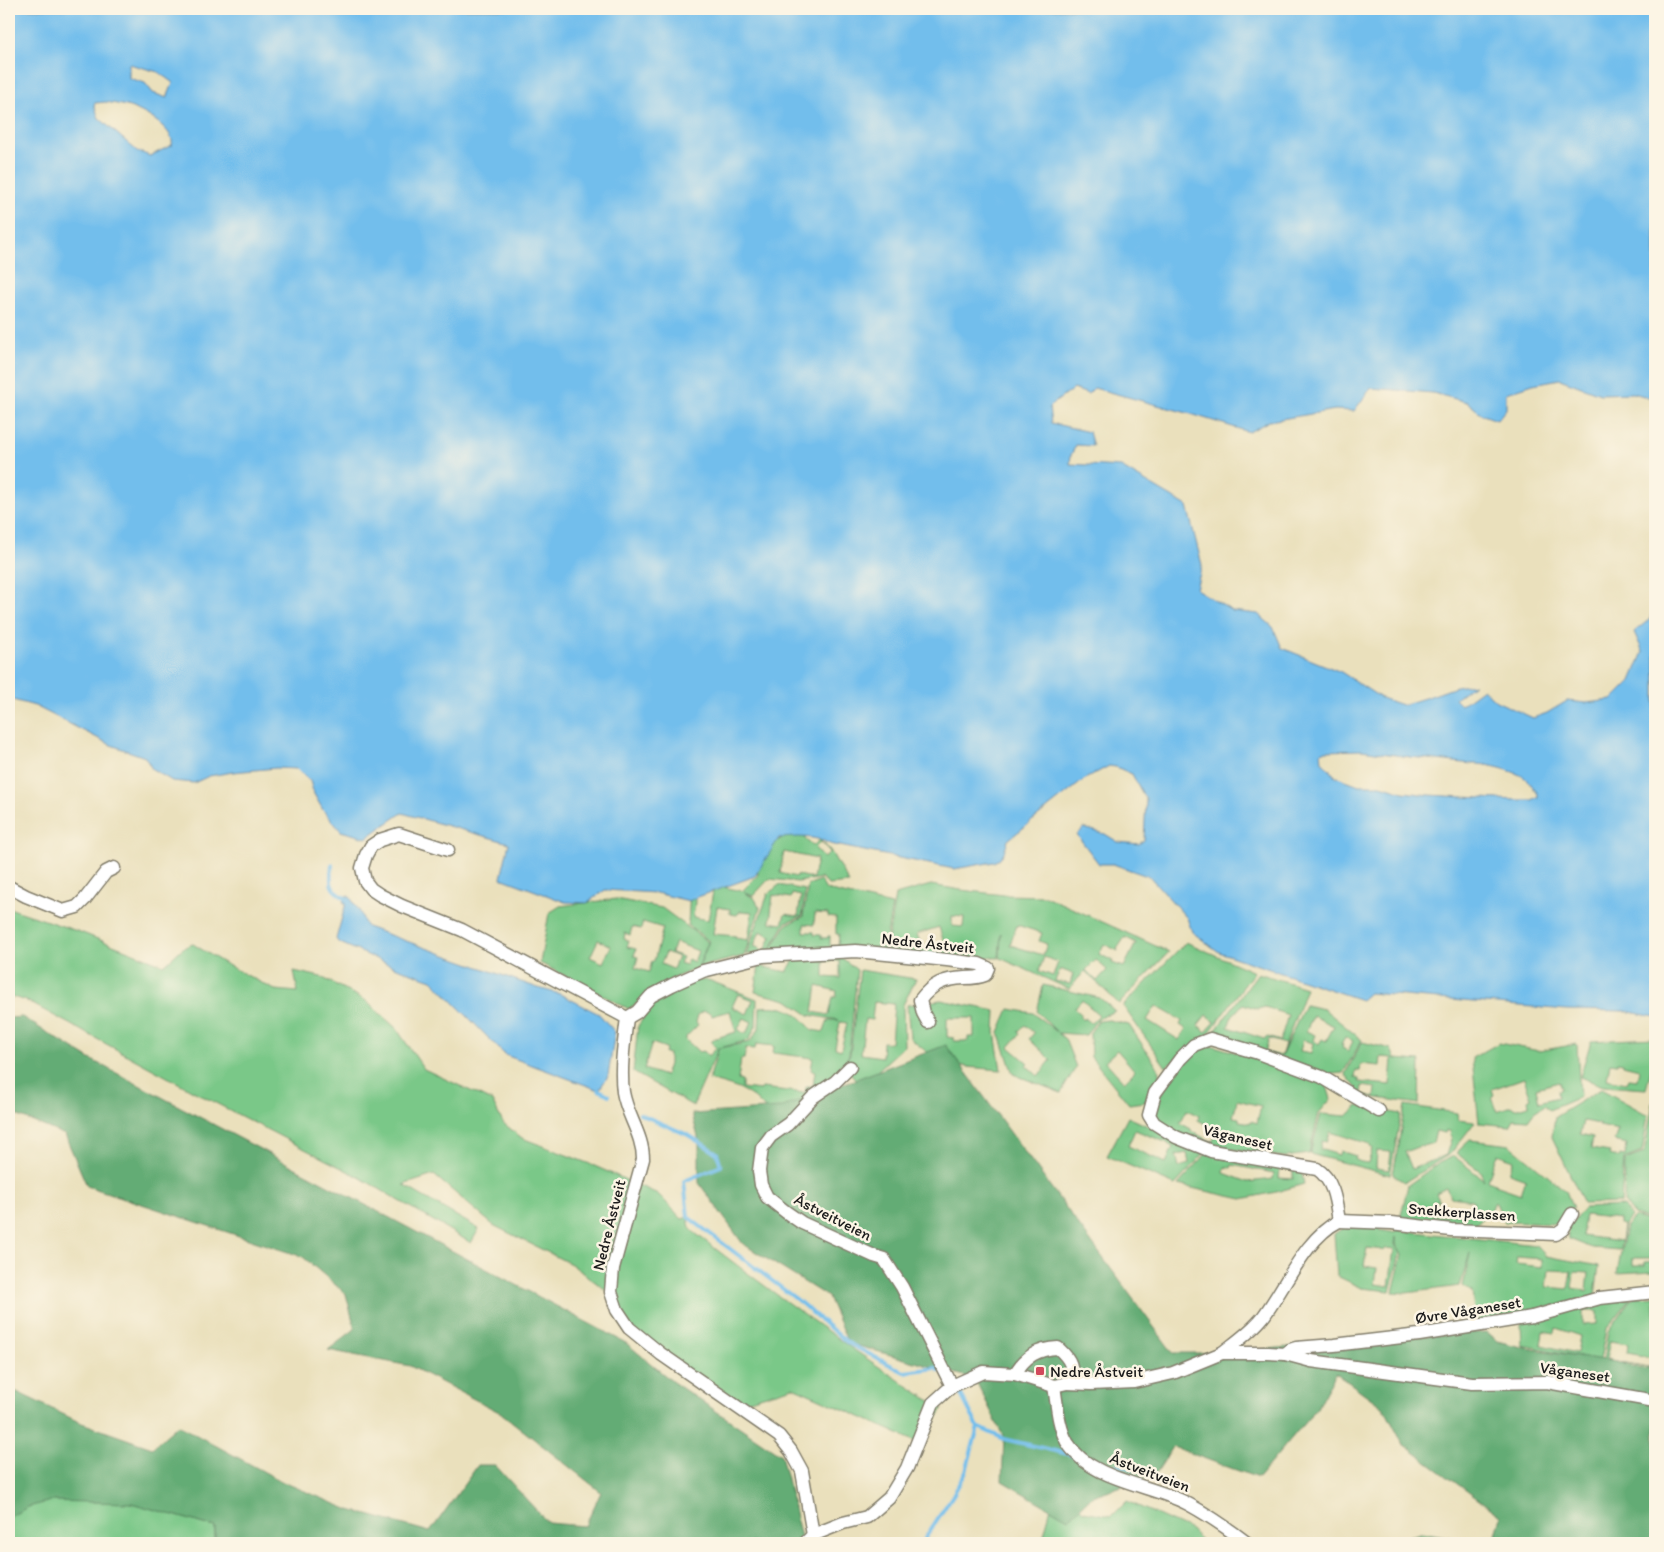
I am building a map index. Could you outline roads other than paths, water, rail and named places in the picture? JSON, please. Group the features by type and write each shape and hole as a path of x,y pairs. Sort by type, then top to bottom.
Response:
{"street":[{"path":"448,850 399,834 380,840 371,846 366,855 362,868 365,881 371,889 402,906 462,930 627,1018"},
{"path":"9,887 26,896 63,910 77,907 106,872 114,868"},
{"name":"Nedre Åstveit","path":"809,1539 802,1471 791,1451 779,1436 661,1354 629,1328 617,1310 611,1292 613,1268 643,1159 643,1149 630,1116 624,1093 622,1064 627,1018 637,1012 652,996 680,981 703,971 763,956 856,951 948,960 979,964 988,968 985,975 976,978 948,980 936,984 920,1000 922,1013 928,1022"},
{"name":"Våganeset","path":"1060,1385 1134,1382 1173,1373 1222,1353 1255,1327 1311,1245 1330,1226 1340,1221 1329,1181 1324,1174 1316,1169 1211,1151 1176,1137 1154,1123 1149,1115 1155,1093 1180,1059 1194,1045 1210,1039 1258,1053 1322,1077 1379,1111"},
{"name":"Åstveitveien","path":"850,1067 835,1082 812,1097 788,1124 771,1136 762,1148 758,1171 761,1186 767,1197 802,1223 884,1259 902,1287 946,1371 958,1383"},
{"name":"Snekkerplassen","path":"1340,1221 1392,1223 1451,1230 1556,1234 1563,1229 1572,1214"},
{"name":"Øvre Våganeset","path":"1285,1354 1296,1348 1419,1335 1532,1317 1600,1298 1655,1292"},
{"name":"Åstveitveien","path":"1016,1374 1022,1363 1033,1355 1045,1349 1058,1348 1067,1356 1071,1363 1071,1375 1060,1385 1060,1425 1067,1441 1079,1456 1098,1469 1190,1504 1247,1543"},
{"name":"Våganeset","path":"1222,1353 1268,1352 1285,1354 1311,1361 1472,1383 1547,1382 1655,1402"},
{"path":"809,1539 843,1523 867,1517 889,1498 907,1468 933,1404 958,1383 983,1372 1016,1374 1060,1385"}],"water":[{"path":"9,9 1655,9 1655,399 1633,393 1600,394 1560,379 1533,384 1506,393 1506,409 1497,420 1483,415 1467,402 1433,393 1371,388 1354,411 1335,410 1269,421 1249,432 1094,388 1088,394 1073,389 1049,407 1051,423 1089,432 1093,446 1076,445 1071,455 1070,464 1121,467 1187,506 1202,565 1196,589 1232,611 1258,614 1273,627 1282,648 1341,672 1381,698 1402,705 1456,687 1474,684 1455,699 1461,705 1483,689 1496,701 1533,718 1547,713 1567,701 1586,703 1612,700 1631,681 1643,652 1634,632 1650,619 1655,603 1655,1017 1625,1011 1567,1010 1369,993 1361,1000 1219,952 1192,932 1187,918 1150,877 1113,864 1099,864 1077,835 1084,828 1105,834 1118,842 1139,844 1144,840 1146,800 1132,774 1116,767 1109,766 1085,779 1008,840 1002,855 994,862 954,869 830,844 812,838 779,838 755,876 689,901 656,893 605,890 587,903 565,902 501,878 509,843 402,813 366,838 341,831 323,810 314,794 310,781 297,769 276,768 233,772 209,776 194,783 172,781 152,769 145,757 111,745 35,706 9,699","holes":["129,64 158,72 173,83 167,98 153,93 145,83 129,78","95,103 118,104 142,112 165,129 172,140 172,145 150,156 137,151 99,118","1362,750 1492,766 1521,775 1538,794 1538,797 1532,800 1516,800 1429,795 1403,792 1381,785 1359,785 1335,776 1322,761 1321,752"]},
{"path":"347,895 360,912 367,927 538,988 560,994 599,1014 615,1032 608,1076 599,1090 505,1055 432,980 397,968 338,942 336,939 346,903 343,902"}],"waterway":[{"path":"332,865 331,884 345,898"},
{"path":"599,1090 609,1095"},
{"path":"640,1114 688,1135 717,1153 721,1166 684,1181 688,1217 796,1299 848,1343 904,1372 937,1368 939,1371"},
{"path":"922,1543 966,1471 978,1427 957,1387"},
{"path":"978,1427 1004,1439 1072,1455"},
{"path":"1089,1458 1099,1461"},
{"path":"1117,1465 1143,1470 1173,1491"}],"place":[{"name":"Nedre Åstveit","path":"1040,1371"}]}
